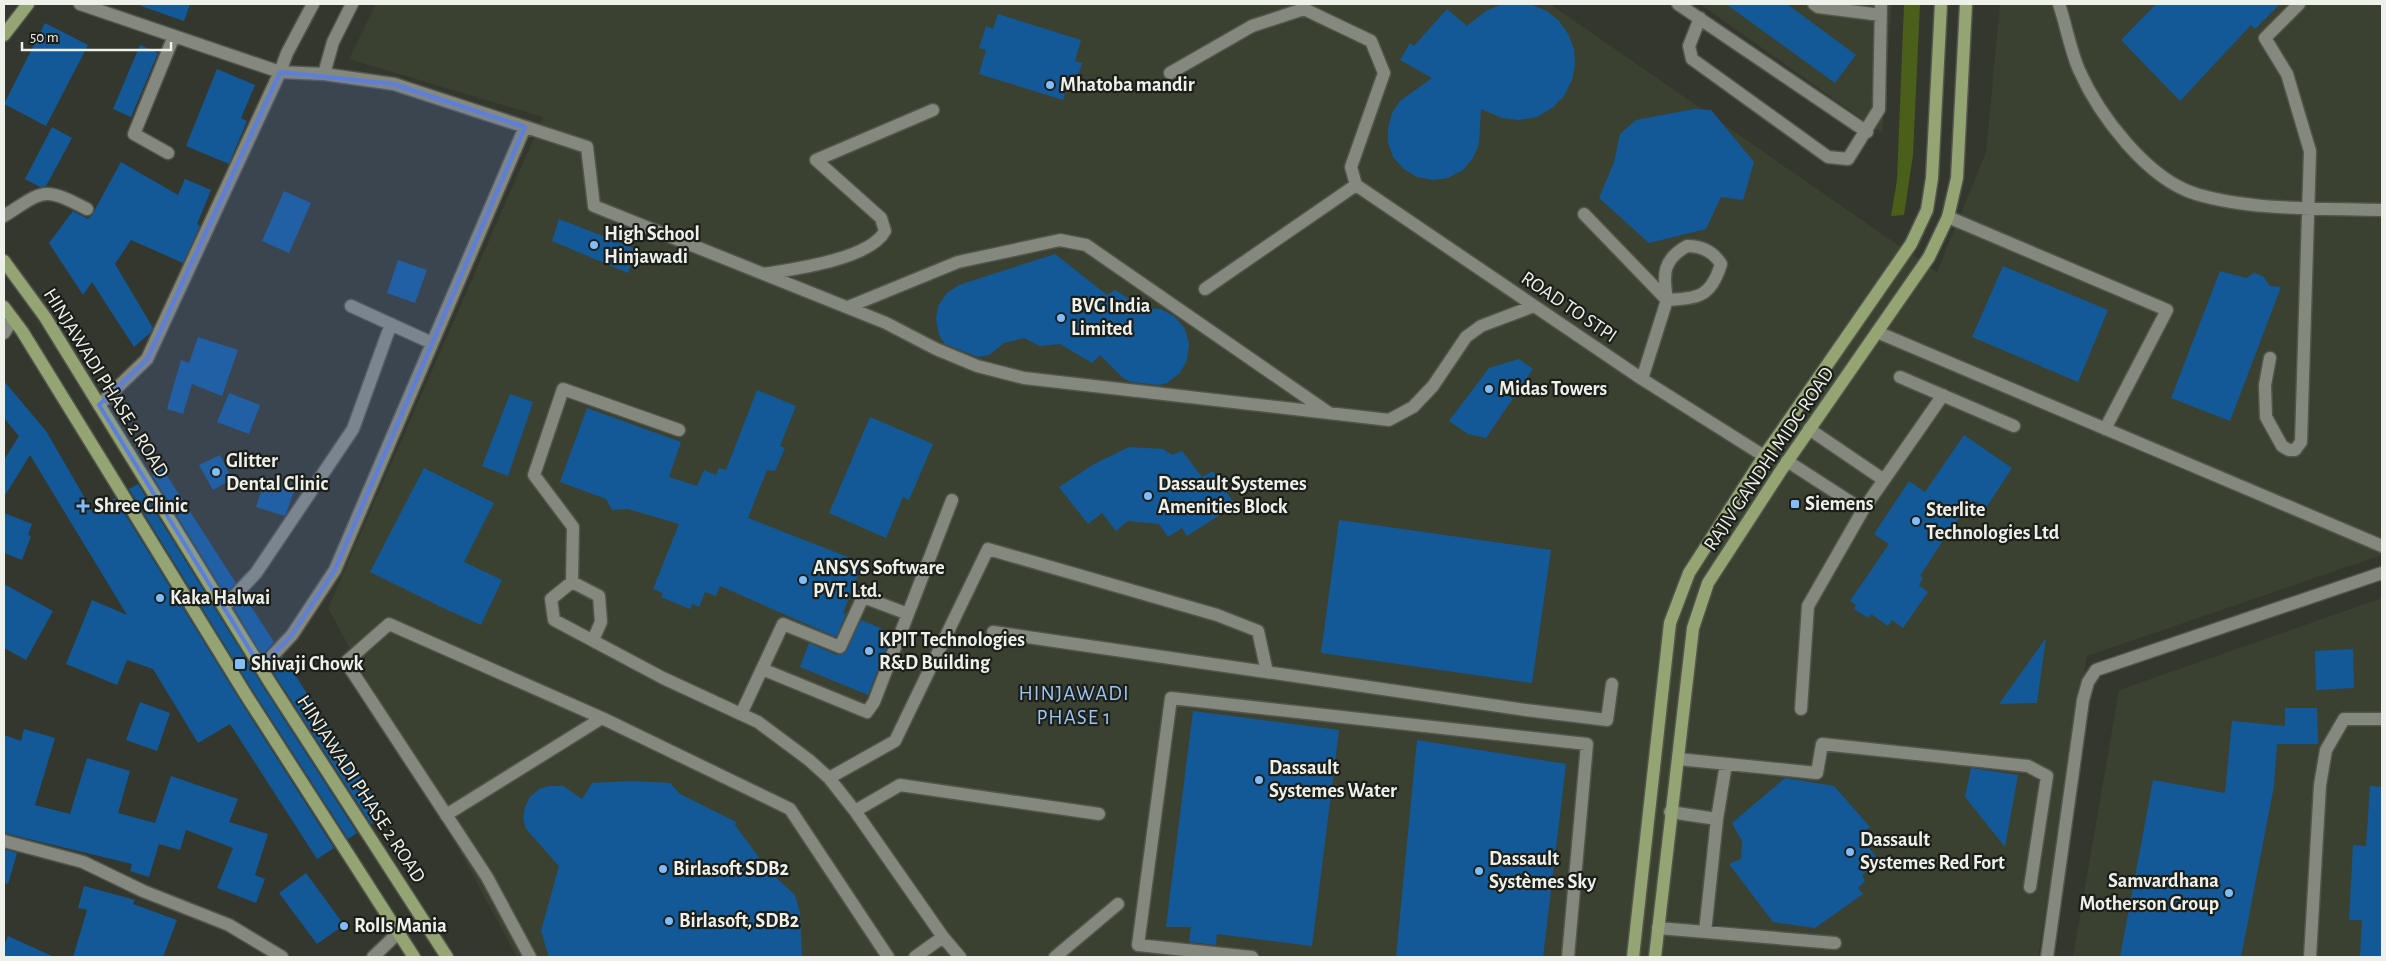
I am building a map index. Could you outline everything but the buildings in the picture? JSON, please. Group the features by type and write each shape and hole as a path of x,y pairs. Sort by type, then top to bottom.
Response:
{"main road":[{"path":"4,35 28,4"},
{"name":"RAJIV GANDHI MIDC ROAD","path":"1633,957 1670,623 1689,573 1764,456 1911,244 1927,210 1932,178 1941,4"},
{"name":"RAJIV GANDHI MIDC ROAD","path":"1656,957 1670,812 1693,628 1708,584 1784,465 1929,257 1948,217 1957,178 1966,4"},
{"name":"HINJAWADI PHASE 2 ROAD","path":"4,261 45,317 261,668 447,957"},
{"path":"4,307 22,331 246,695 414,957"},
{"path":"1764,456 1784,465"}],"street":[{"path":"80,4 280,72 324,74 394,84 587,147 594,206 848,307 886,323 936,350 977,366 1024,378 1331,415 1389,420 1413,407 1433,386 1466,336 1481,326 1534,306"},
{"path":"99,405 147,359 280,72 287,53 313,4"},
{"path":"324,74 333,42 352,4"},
{"path":"1678,4 1867,132"},
{"path":"1700,18 1689,46 1692,59 1828,157 1848,159 1867,132 1879,109 1881,10 1818,6 1814,4"},
{"path":"2059,4 2078,69 2100,107 2135,154 2162,176 2195,194 2241,203 2310,208 2382,210"},
{"path":"2270,358 2265,385 2266,417 2282,446 2289,450 2295,450 2301,442 2310,208 2310,151 2288,74 2264,38 2300,4"},
{"path":"1170,73 1252,26 1304,9 1371,41 1384,73 1351,167 1356,185 1205,289"},
{"path":"168,154 134,134 174,36"},
{"path":"764,274 811,266 846,256 880,240 885,231 881,218 816,160 933,110"},
{"path":"261,668 292,635 335,570 525,127"},
{"name":"ROAD TO STPI","path":"1356,185 1642,379 1764,456"},
{"path":"4,216 36,196 48,193 58,194 87,209"},
{"path":"1584,214 1667,300 1690,299 1708,293 1716,282 1721,264 1716,256 1699,246 1687,246 1673,253 1666,266 1664,278 1667,300 1642,379"},
{"path":"1948,217 2167,310 2105,429"},
{"path":"848,307 958,262 1060,240 1086,245 1331,415"},
{"path":"351,306 432,343"},
{"path":"4,333 13,319"},
{"path":"224,608 256,573 352,429 391,324"},
{"path":"1877,332 2382,546"},
{"path":"1900,376 2014,426"},
{"path":"679,430 563,389 534,475 573,527 572,582 551,599 554,620 664,678 758,722 795,749 829,778 855,811 943,937 960,957"},
{"path":"1801,709 1808,606 1863,510 1943,395"},
{"path":"1809,430 1884,480"},
{"path":"1784,465 1863,510"},
{"path":"762,669 867,712 874,702 952,500"},
{"path":"829,778 896,741 988,549 1217,615 1258,631 1266,672"},
{"path":"2047,957 2084,700 2088,682 2096,670 2382,573"},
{"path":"572,582 599,596 601,622 593,640"},
{"path":"741,714 783,624 840,647 863,597 908,614"},
{"path":"530,957 487,877 346,662 389,624 602,718 790,809 888,957"},
{"path":"993,632 1607,720 1612,684"},
{"path":"1252,957 1138,945 1171,698 1587,744 1568,957"},
{"path":"446,815 602,718"},
{"path":"2310,957 2320,785 2326,750 2344,719 2382,719"},
{"path":"1678,759 1817,772 1822,744 2028,766 2047,776 2030,887"},
{"path":"1705,932 1726,764"},
{"path":"855,811 900,785 1099,814"},
{"path":"1670,812 1718,819"},
{"path":"4,841 83,862 143,891 229,925 282,957"},
{"path":"1055,957 1118,904"},
{"path":"1658,928 1835,943"},
{"path":"373,957 398,932"},
{"path":"916,957 943,937"}],"highlighted area":[{"path":"280,72 394,84 525,127 335,570 292,635 261,668 99,405 147,359"}],"shaded area":[{"path":"376,4 1550,4 1937,272 1986,152 2000,4 2382,4 2382,555 2087,656 2038,957 517,957 328,608 543,117 349,59"},
{"path":"1700,4 1892,4 1882,133"},
{"path":"2382,598 2382,957 2073,957 2119,690"}],"green space":[{"path":"1904,4 1920,4 1913,155 1904,215 1891,216 1897,180"}],"place":[{"name":"Mhatoba mandir","path":"1050,85"},
{"name":"High School Hinjawadi","path":"594,245"},
{"name":"BVG India Limited","path":"1061,318"},
{"name":"Midas Towers","path":"1489,389"},
{"name":"Glitter Dental Clinic","path":"216,472"},
{"name":"Dassault Systemes Amenities Block","path":"1148,496"},
{"name":"Siemens","path":"1795,504"},
{"name":"Shree Clinic","path":"83,506"},
{"name":"Sterlite Technologies Ltd","path":"1916,521"},
{"name":"ANSYS Software PVT. Ltd.","path":"803,580"},
{"name":"Kaka Halwai","path":"160,598"},
{"name":"KPIT Technologies R&D Building","path":"869,651"},
{"name":"Shivaji Chowk","path":"240,664"},
{"name":"Dassault Systemes Water","path":"1259,780"},
{"name":"Dassault Systemes Red Fort","path":"1850,852"},
{"name":"Birlasoft SDB2","path":"663,869"},
{"name":"Dassault Systèmes Sky","path":"1479,871"},
{"name":"Samvardhana Motherson Group","path":"2229,893"},
{"name":"Birlasoft, SDB2","path":"669,921"},
{"name":"Rolls Mania","path":"344,926"}],"district":[{"name":"HINJAWADI PHASE 1","path":"1074,705"}]}
